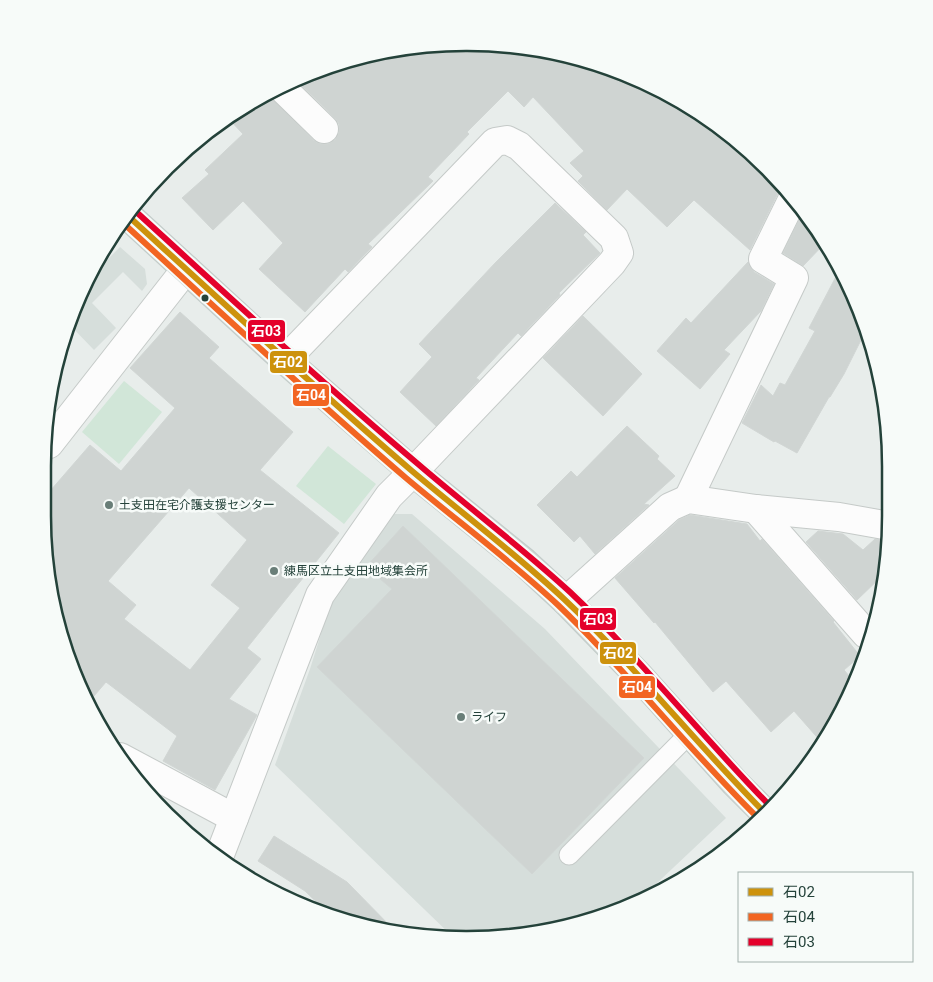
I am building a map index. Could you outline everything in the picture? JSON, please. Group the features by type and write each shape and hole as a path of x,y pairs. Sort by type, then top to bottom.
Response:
{"main road":[{"path":"133,220 285,360 413,472 524,562 566,601 639,676 735,783 760,808"}],"street":[{"path":"287,92 324,129"},
{"path":"222,850 320,595 389,496 620,253 614,238 519,146 507,140 495,142 285,360"},
{"path":"688,499 794,278 763,259 789,206"},
{"path":"52,440 186,269"},
{"path":"566,601 670,507 688,499 756,509 839,516 882,525"},
{"path":"756,509 865,633"},
{"path":"135,765 234,818"}],"lane":[{"path":"569,855 690,733"}],"shaded area":[{"path":"120,247 145,269 147,284 142,291 123,272 92,303 116,328 94,350 74,330 94,283 106,261"},
{"name":"ライフ","path":"389,514 412,514 545,629 726,818 654,886 625,899 600,909 548,923 494,930 446,930 275,765 310,669 331,602"}],"green space":[{"path":"124,381 162,412 119,464 82,432"},
{"path":"328,446 376,484 344,524 296,486"}],"building":[{"path":"439,52 494,52 548,59 600,73 650,94 674,107 697,121 740,154 778,192 750,250 694,200 667,227 627,189 607,210 578,181 583,176 570,163 584,151 533,97 524,107 508,91 467,132 469,134 428,177 433,181 368,244 372,247 348,272 345,269 305,312 259,269 283,243 243,201 213,230 182,198 209,174 205,170 243,134 233,123 273,100 313,140 320,144 328,144 335,140 339,133 339,124 302,86 359,65 385,59"},
{"path":"555,203 586,232 583,235 600,253 559,293 560,295 521,336 518,333 476,378 479,380 436,426 400,392 432,357 419,344 496,262"},
{"path":"800,219 820,249 803,266 783,253"},
{"path":"748,262 754,272 774,284 761,311 724,350 730,354 700,389 657,351 686,318 691,323"},
{"path":"836,277 862,339 844,374 797,453 742,423 761,385 773,396 780,383 785,385 815,331 809,328"},
{"path":"180,312 219,347 209,358 293,432 260,470 339,533 247,648 261,659 229,699 257,715 215,790 163,761 177,736 106,682 94,696 92,694 73,649 65,623 59,597 52,543 51,490 90,445 121,471 175,408 130,368","holes":["189,488 247,540 211,585 240,608 190,670 124,619 136,605 108,581"]},
{"path":"583,316 642,374 603,416 543,358"},
{"path":"627,426 659,456 657,459 675,476 644,504 649,505 595,554 580,536 574,542 537,505 571,471 577,477"},
{"path":"690,515 747,524 760,541 762,539 834,621 858,654 856,660 844,670 849,676 839,699 817,737 794,711 771,732 726,681 713,692 655,622 615,578 679,520"},
{"path":"403,526 644,758 532,874 317,667 392,589 366,567"},
{"path":"818,531 843,534 863,550 875,539 881,540 876,581 857,600 806,542"},
{"path":"274,836 347,882 388,923 359,917 317,903 305,891 258,861"}],"transit line":[{"name":"石03","path":"138,213 345,401 570,592 597,618 766,802"},
{"name":"石02","path":"133,220 340,408 564,599 591,625 761,808"},
{"name":"石04","path":"128,227 370,447 558,605 610,658 754,814"}],"place":[{"name":"土支田在宅介護支援センター","path":"109,505"},
{"name":"練馬区立土支田地域集会所","path":"274,571"},
{"name":"ライフ","path":"461,717"}]}
